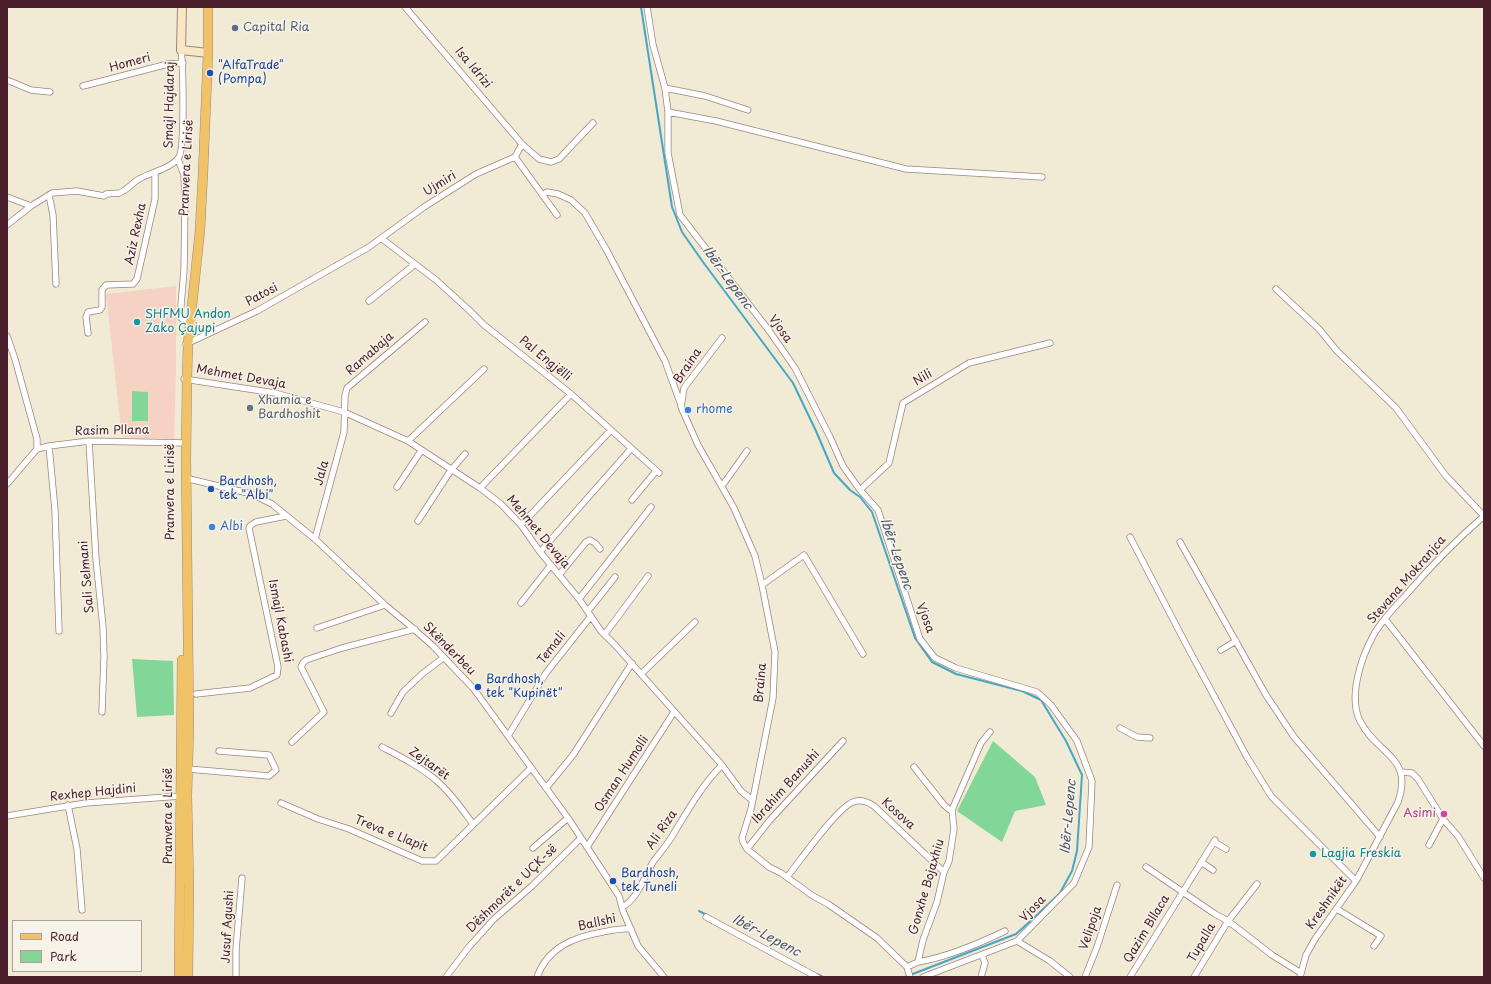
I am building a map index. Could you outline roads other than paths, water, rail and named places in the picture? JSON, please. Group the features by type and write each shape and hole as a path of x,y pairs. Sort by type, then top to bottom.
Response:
{"main road":[{"name":"Pranvera e Lirisë","path":"188,977 188,769 184,443 185,379 187,344 201,208 206,53 204,7"},
{"name":"Pranvera e Lirisë","path":"187,344 187,323 200,167 208,7"},
{"name":"Pranvera e Lirisë","path":"179,977 185,478"}],"street":[{"path":"182,7 181,50 206,53"},
{"name":"Isa Idrizi","path":"406,7 522,144"},
{"name":"Vjosa","path":"647,7 652,46 665,88 668,112 668,153 680,215 770,332 795,368 843,466 860,490 878,510 920,639 935,658 956,668 1037,692 1051,705 1077,741 1092,781 1089,846 1074,883 1017,941 923,977"},
{"name":"Smajl Hajdaraj","path":"7,225 31,206 52,193 77,191 104,196 106,194 119,193 139,179 178,159 181,153 183,134 183,63 181,50"},
{"name":"Homeri","path":"83,86 168,64 183,63"},
{"path":"7,80 32,90 50,92"},
{"path":"665,88 705,96 748,110"},
{"path":"668,112 716,121 906,169 1042,177"},
{"path":"557,214 515,156 522,144 539,159 551,162 559,160 593,123"},
{"name":"Ujmiri","path":"381,238 424,207 476,174 515,156"},
{"path":"178,159 184,175 186,200 184,270 180,317 187,323"},
{"name":"Aziz Rexha","path":"88,333 86,317 88,312 100,310 102,307 102,290 106,285 133,284 137,279 155,198 154,172"},
{"path":"542,195 547,192 558,194 571,200 585,213 606,249 665,361 681,408"},
{"path":"49,195 53,215 56,284"},
{"path":"7,197 31,206"},
{"name":"Patosi","path":"187,344 257,310 326,272 369,247 381,238"},
{"name":"Pal Engjëlli","path":"381,238 414,265 436,280 484,325 571,394 658,472 632,500"},
{"path":"369,301 414,265"},
{"path":"1276,289 1396,408 1446,476 1484,516"},
{"name":"Ramabaja","path":"344,412 347,388 425,322"},
{"path":"7,336 15,359 37,439 37,449 7,484"},
{"name":"Braina","path":"722,338 684,388 681,408 698,445 734,508 755,556 775,652 773,698 752,800 742,838 747,849"},
{"name":"Nili","path":"860,490 889,463 903,403 969,363 1050,343"},
{"path":"408,441 484,370"},
{"name":"Mehmet Devaja","path":"185,379 275,394 344,412 408,441 421,451 480,488 501,504 520,525 605,634 722,765 741,791 752,800"},
{"path":"480,488 571,394"},
{"name":"Jala","path":"315,539 344,432 344,412"},
{"path":"520,525 611,430"},
{"name":"Rasim Pllana","path":"37,449 48,446 89,441 184,443"},
{"name":"Sali Selmani","path":"89,441 96,559 103,627 104,657 102,712"},
{"path":"48,446 54,510 59,631"},
{"path":"396,487 421,451"},
{"path":"540,552 629,451"},
{"path":"722,486 747,451"},
{"path":"418,521 451,470 465,454"},
{"name":"Skënderbeu","path":"185,478 252,494 272,504 315,539 415,630 472,688 508,736 530,769 568,818 619,896 638,946 660,976"},
{"path":"579,599 651,506"},
{"name":"Ismajl Kabashi","path":"196,694 250,688 277,675 278,667 249,528 251,524 256,522 286,516"},
{"name":"Stevana Mokranjca","path":"1402,772 1397,764 1364,728 1359,720 1356,706 1356,687 1366,649 1373,635 1385,619 1440,557 1484,516"},
{"path":"1130,537 1213,695 1247,757 1271,796 1356,881"},
{"path":"559,575 586,542 590,540 600,549"},
{"path":"1180,542 1266,695 1294,737 1380,837"},
{"path":"762,585 804,555 863,654"},
{"path":"522,604 551,565"},
{"path":"605,634 648,576"},
{"name":"Temali","path":"508,736 546,673 615,577"},
{"path":"317,628 386,605"},
{"path":"1385,619 1484,746"},
{"path":"641,674 694,622"},
{"path":"292,742 324,712 302,667 306,660 342,648 415,630"},
{"path":"1220,650 1236,641"},
{"path":"391,713 403,692 422,674 443,658"},
{"path":"546,788 573,756 632,663"},
{"name":"Osman Humolli","path":"587,847 674,712"},
{"path":"1120,728 1137,737 1150,738"},
{"name":"Gonxhe Bojaxhiu","path":"918,962 923,940 937,902 944,872 949,861 954,829 952,810 981,743 990,732"},
{"name":"Ibrahim Banushi","path":"747,849 775,814 843,741"},
{"name":"Zejtarët","path":"382,747 415,765 437,781 458,803 473,824"},
{"name":"Pranvera e Lirisë","path":"188,769 269,776 276,770 269,755 219,752"},
{"name":"Ali Riza","path":"623,909 632,900 654,862 710,777 722,765"},
{"path":"914,767 944,805 952,810"},
{"name":"Treva e Llapit","path":"281,803 318,819 349,828 422,861 436,861 530,769"},
{"path":"1402,772 1412,773 1418,779 1444,819 1458,836 1484,878"},
{"name":"Kreshnikët","path":"1300,975 1306,955 1315,939 1356,881 1398,802 1402,790 1402,772"},
{"name":"Rexhep Hajdini","path":"7,816 68,805 181,796"},
{"name":"Kosova","path":"787,877 828,826 847,806 852,802 858,801 867,802 874,806 944,872"},
{"path":"68,805 77,849 82,910"},
{"path":"533,848 568,818"},
{"path":"1429,845 1444,819"},
{"name":"Dëshmorët e UÇK-së","path":"446,977 468,948 494,919 532,886 581,838"},
{"name":"Qazim Bllaca","path":"1130,977 1215,841 1226,849"},
{"path":"747,849 769,867 828,904 876,938 908,972 918,962 932,960 990,939 1005,931"},
{"path":"1201,862 1213,870"},
{"name":"Qazim Bllaca","path":"1146,867 1214,914 1228,921 1300,975"},
{"name":"Jusuf Agushi","path":"236,977 236,950 242,878"},
{"path":"1228,921 1257,884"},
{"name":"Velipoja","path":"1085,977 1097,947 1117,885"},
{"path":"1337,909 1381,936 1374,946"},
{"path":"706,917 807,974 817,977"},
{"name":"Tupalla","path":"1194,977 1228,921"},
{"name":"Ballshi","path":"537,977 549,956 556,949 570,941 585,935 630,927"},
{"path":"1364,934 1368,928"},
{"path":"1017,941 1050,961 1070,977"},
{"path":"981,977 985,963 982,955"}],"waterway":[{"name":"Ibër-Lepenc","path":"641,7 672,207 682,232 793,383 834,473 850,490 860,497 872,512 915,638 932,662 956,674 1022,691 1041,700 1066,741 1082,775 1077,851 1072,871 1060,893 1016,934 905,977"},
{"name":"Ibër-Lepenc","path":"699,911 707,915"},
{"name":"Ibër-Lepenc","path":"817,974 823,977"}],"place":[{"name":"Capital Ria","path":"235,28"},
{"name":"\"AlfaTrade\" (Pompa)","path":"210,73"},
{"name":"SHFMU Andon Zako Çajupi","path":"137,322"},
{"name":"Xhamia e Bardhoshit","path":"250,408"},
{"name":"rhome","path":"688,410"},
{"name":"Bardhosh, tek \"Albi\"","path":"211,489"},
{"name":"Albi","path":"212,527"},
{"name":"Bardhosh, tek \"Kupinët\"","path":"478,687"},
{"name":"Asimi","path":"1444,814"},
{"name":"Lagjia Freskia","path":"1313,854"},
{"name":"Bardhosh, tek Tuneli","path":"613,881"}]}
